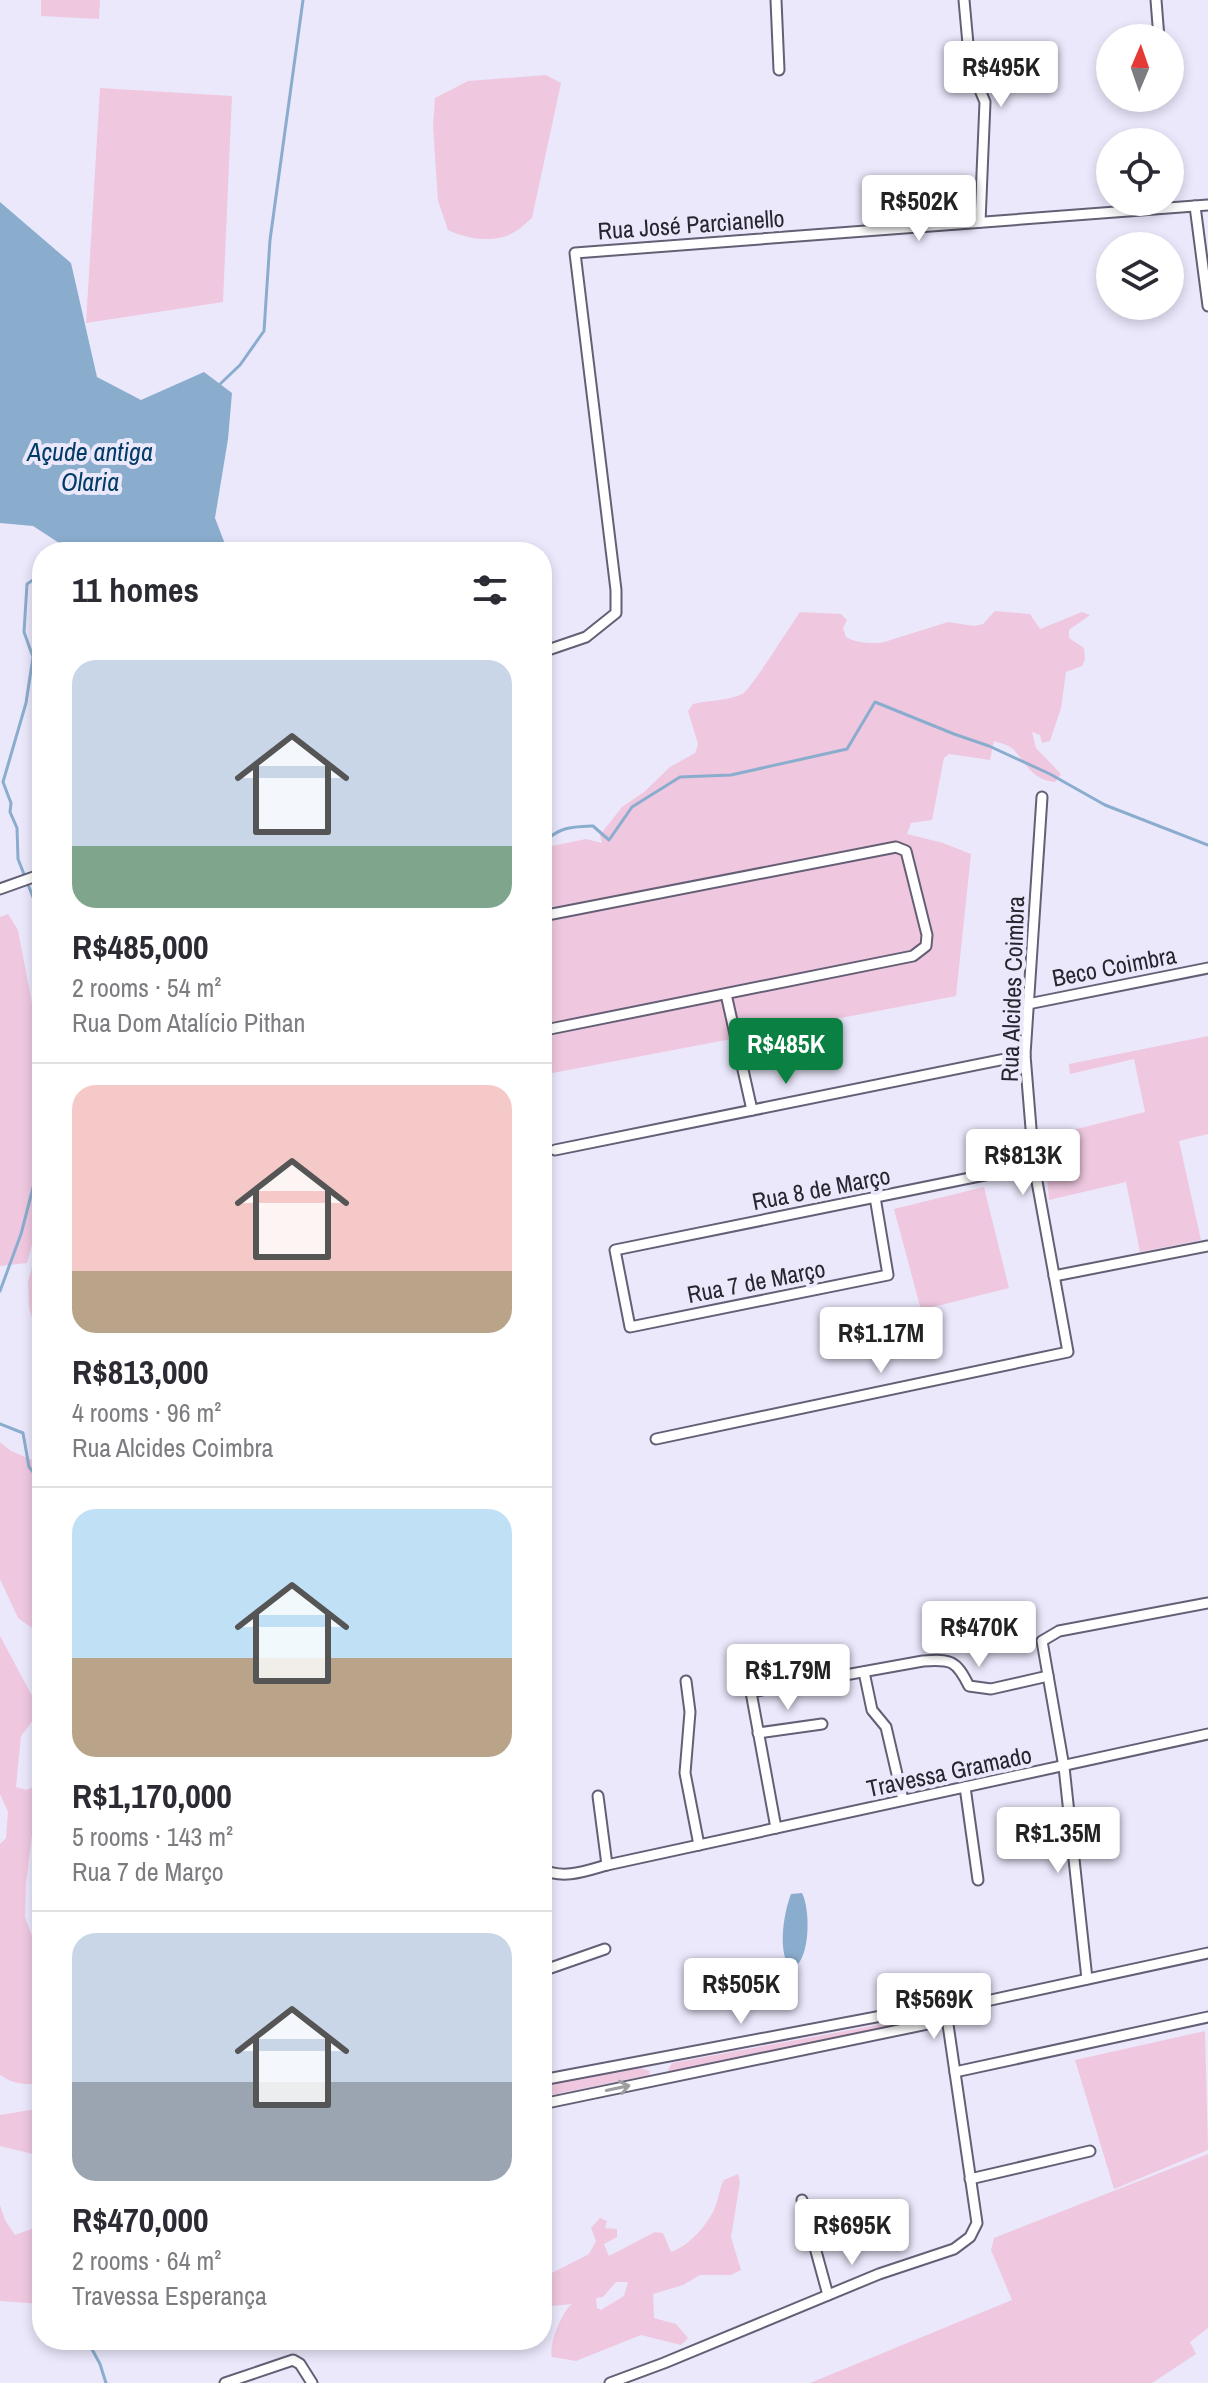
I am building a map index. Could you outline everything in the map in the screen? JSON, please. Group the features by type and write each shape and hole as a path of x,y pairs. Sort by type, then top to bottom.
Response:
{"street":[{"path":"776,0 779,70"},
{"path":"964,0 970,66 985,102 980,222"},
{"path":"1156,0 1158,24"},
{"name":"Rua José Parcianello","path":"552,649 586,637 616,613 616,590 575,253 1208,205"},
{"path":"1195,206 1208,306"},
{"name":"Rua Alcides Coimbra","path":"656,1439 1068,1352 1034,1165 1025,1055 1042,797"},
{"path":"552,914 885,847 906,851 927,935 926,946 913,956 552,1029"},
{"path":"0,889 32,877"},
{"name":"Beco Coimbra","path":"1028,1004 1208,968"},
{"path":"726,994 752,1110"},
{"path":"555,1150 1025,1055"},
{"name":"Rua 8 de Março","path":"615,1250 1034,1165"},
{"name":"Rua 7 de Março","path":"615,1250 630,1327 888,1275 875,1197"},
{"path":"1054,1276 1208,1246"},
{"path":"1087,1979 1064,1767 1042,1641 1059,1631 1083,1625 1208,1603"},
{"path":"776,1828 751,1692 945,1660 959,1666 969,1686 991,1689 1048,1676"},
{"path":"864,1672 872,1710 886,1727 903,1800"},
{"path":"686,1681 690,1712 685,1773 699,1845"},
{"path":"758,1733 822,1724"},
{"name":"Travessa Gramado","path":"552,1873 576,1874 1208,1734"},
{"path":"965,1787 978,1880"},
{"path":"598,1796 607,1865"},
{"path":"552,1968 605,1949"},
{"path":"552,2078 945,2004 968,2005 1208,1953"},
{"path":"610,2383 879,2274 954,2249 970,2237 977,2223 945,2004"},
{"path":"552,2102 947,2020 968,2005"},
{"path":"955,2072 1208,2017"},
{"path":"660,2058 662,2079"},
{"path":"970,2179 1090,2151"},
{"path":"802,2200 828,2295"},
{"path":"225,2383 293,2360 300,2364 312,2383"}],"shaded area":[{"path":"41,0 100,0 99,19 41,16"},
{"path":"546,75 561,83 532,218 514,232 497,238 471,238 448,230 438,201 433,126 435,98 468,81"},
{"path":"100,88 232,96 223,302 86,323"},
{"path":"995,611 1030,614 1040,629 1082,612 1090,615 1069,630 1069,638 1084,648 1085,659 1082,666 1066,672 1061,708 1050,741 1042,743 1040,735 1032,732 1036,748 1061,774 1055,782 1035,775 1013,749 994,741 990,760 949,754 944,758 932,820 911,823 907,834 971,854 956,996 552,1073 552,846 586,839 602,843 600,835 622,807 644,792 670,767 695,753 698,744 688,711 693,704 742,694 800,612 841,614 847,620 843,628 846,637 858,642 881,643 948,622 974,626 983,624"},
{"path":"8,914 18,930 32,1004 32,1244 27,1263 0,1266 0,917"},
{"path":"1208,1036 1208,1134 1179,1141 1201,1240 1140,1252 1126,1182 1049,1200 1044,1137 1145,1112 1134,1059 1070,1074 1069,1064"},
{"path":"984,1187 1009,1288 921,1310 894,1209"},
{"path":"32,1267 32,1317 29,1308 28,1282"},
{"path":"0,1442 11,1451 32,1460 32,1628 18,1618 0,1579"},
{"path":"0,1636 32,1696 32,1722 21,1736 16,1787 26,1790 32,1788 32,1834 25,1917 32,1936 32,2084 15,2082 0,2075 0,1844 6,1838 8,1812 0,1794"},
{"path":"931,2015 933,2019 670,2074 668,2070 672,2063"},
{"path":"1205,2031 1208,2150 1114,2189 1075,2060"},
{"path":"637,2067 650,2071 649,2075 552,2095 552,2082"},
{"path":"32,2110 32,2154 0,2146 0,2115"},
{"path":"1208,2154 1208,2328 1190,2342 1196,2354 1152,2383 810,2383 1012,2300 991,2250 994,2238"},
{"path":"738,2174 740,2182 731,2237 741,2270 731,2275 700,2275 683,2285 653,2294 654,2318 676,2324 688,2338 681,2345 641,2335 576,2361 552,2357 557,2329 572,2304 552,2306 552,2273 589,2254 596,2241 591,2228 600,2218 607,2221 605,2228 617,2229 617,2237 604,2244 609,2256 655,2232 663,2233 671,2252 685,2245 703,2227 713,2212 724,2180","holes":["616,2282 628,2282 624,2296 601,2310 597,2308 596,2298 603,2297"]},
{"path":"0,2205 15,2235 32,2229 32,2303 0,2301"}],"water":[{"name":"Açude antiga Olaria","path":"0,202 71,263 97,377 141,400 204,372 232,393 215,518 224,542 58,542 33,526 0,523"},
{"path":"802,1893 807,1940 798,1964 788,1964 783,1949 786,1910 791,1894"}],"waterway":[{"path":"219,385 240,365 264,331 270,240 303,0"},
{"path":"32,581 27,584 24,632 32,654"},
{"path":"32,664 26,703 3,782 17,828 18,859 32,895"},
{"path":"552,836 571,828 593,826 609,840 632,807 680,777 731,775 847,749 875,702 989,746 1050,774 1105,805 1208,845"},
{"path":"0,1291 21,1234 32,1192"},
{"path":"0,1424 23,1433 32,1471"},
{"path":"92,2350 106,2383"}]}
